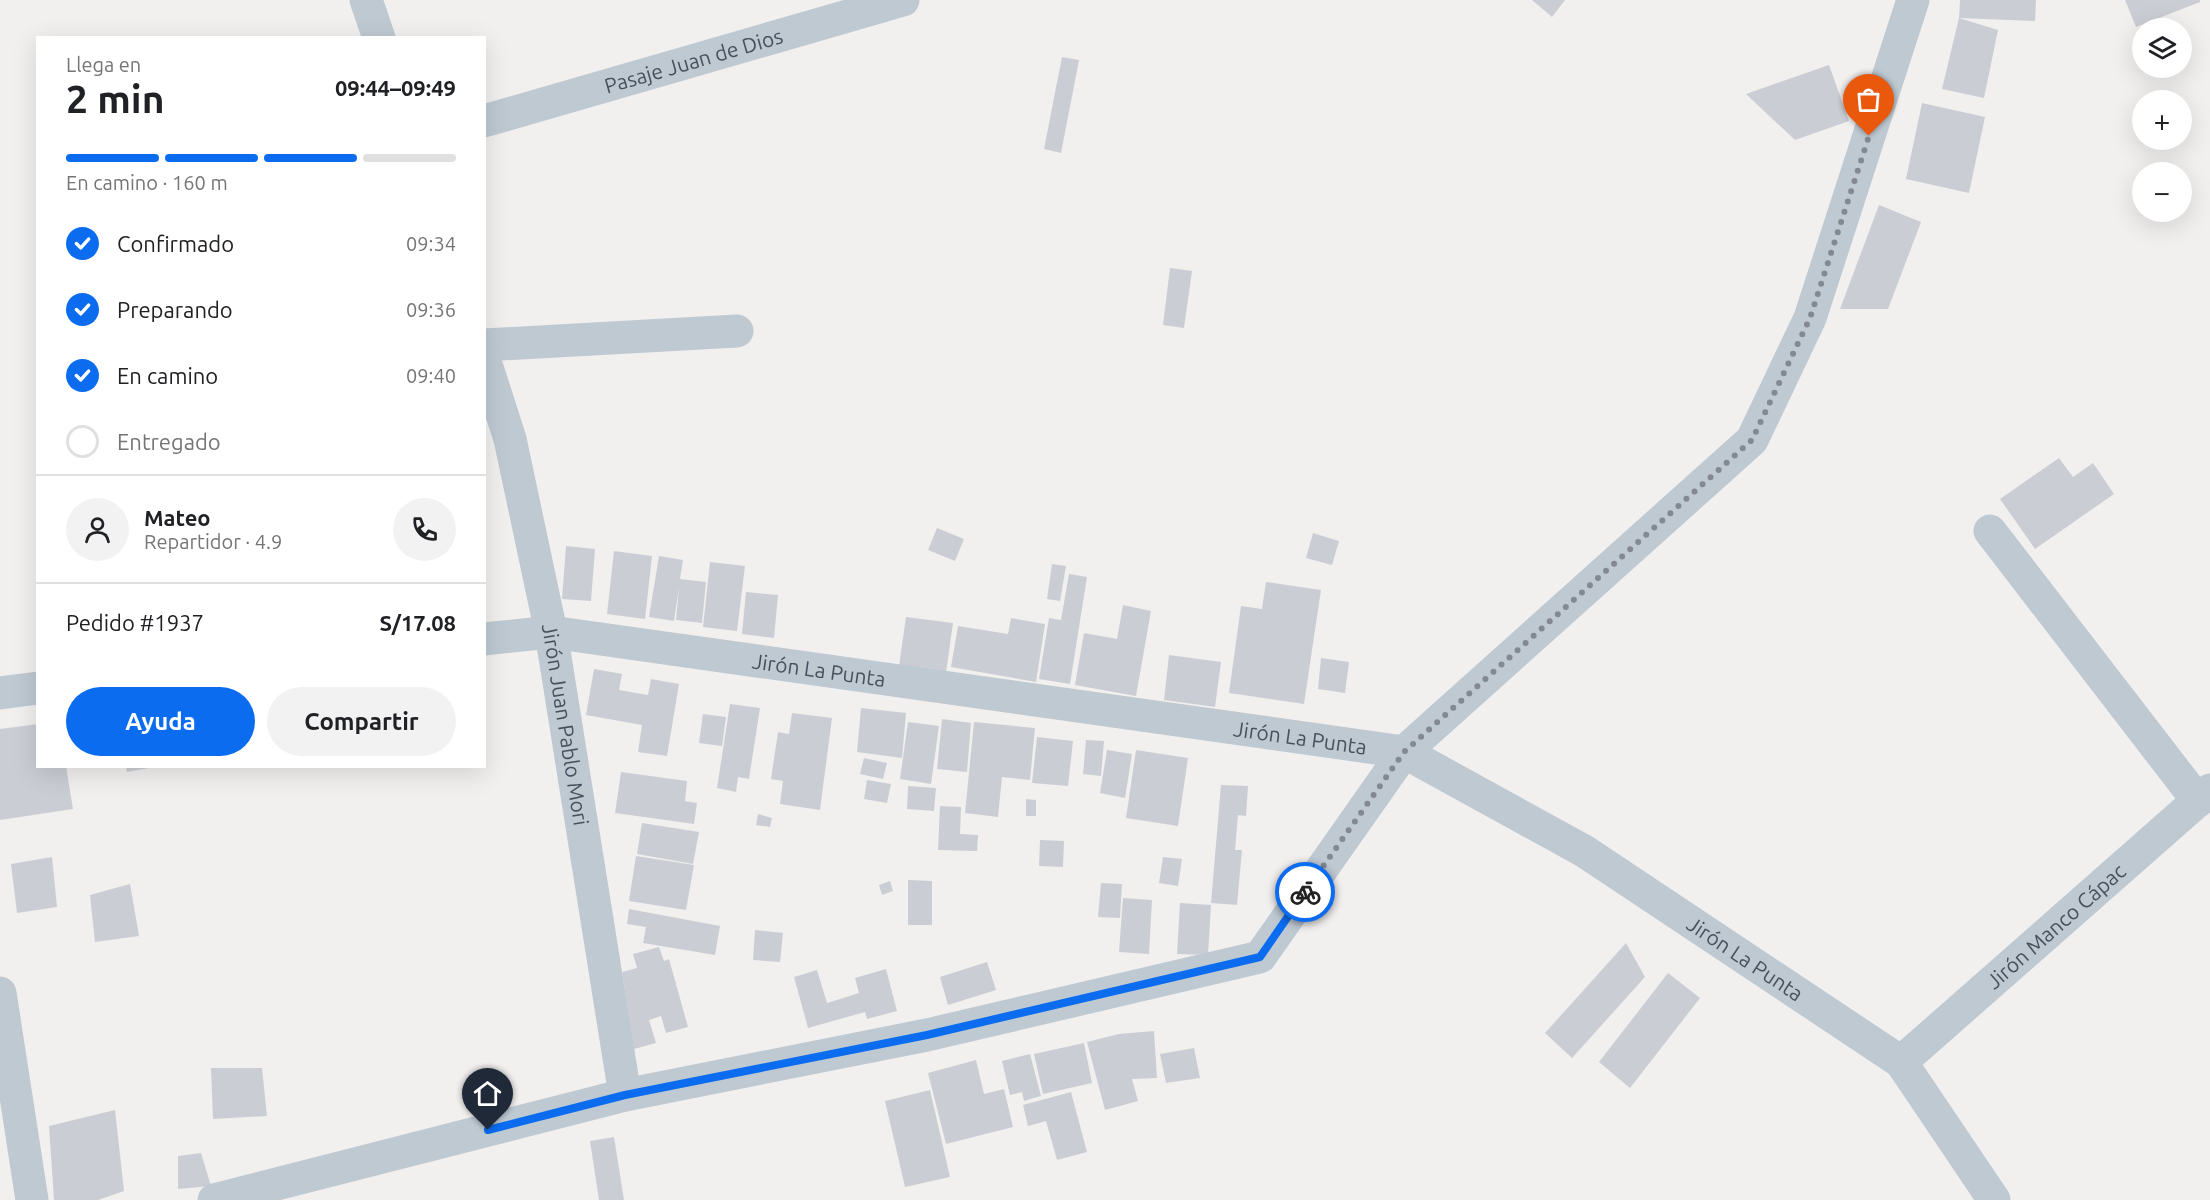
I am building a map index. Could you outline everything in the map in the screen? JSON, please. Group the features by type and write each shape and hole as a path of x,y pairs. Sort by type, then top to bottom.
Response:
{"street":[{"path":"366,0 378,36"},
{"name":"Pasaje Juan de Dios","path":"486,120 903,0"},
{"path":"214,1200 625,1095 927,1035 1260,957 1404,752 1752,440 1810,318 1913,0"},
{"path":"486,345 737,331"},
{"name":"Jirón Juan Pablo Mori","path":"486,364 510,439 551,632 625,1095"},
{"path":"1989,531 2204,795"},
{"name":"Jirón La Punta","path":"486,639 551,632 1404,752 1584,851 1901,1062 1994,1200"},
{"path":"0,693 36,688"},
{"name":"Jirón Manco Cápac","path":"1901,1062 2204,795"},
{"path":"0,993 32,1200"}],"building":[{"path":"1532,0 1565,0 1552,17"},
{"path":"1960,0 2036,0 2035,21 1959,18"},
{"path":"2125,0 2200,0 2200,2 2159,18 2132,18"},
{"path":"1959,18 1998,30 1984,98 1942,89"},
{"path":"1062,57 1079,60 1061,153 1044,149"},
{"path":"1829,65 1849,121 1795,140 1746,94"},
{"path":"1922,103 1985,117 1969,193 1906,179"},
{"path":"1879,205 1921,222 1888,309 1840,309"},
{"path":"1170,268 1192,271 1184,328 1163,325"},
{"path":"2059,458 2073,477 2093,463 2114,494 2035,549 2000,499"},
{"path":"937,528 964,539 955,561 928,550"},
{"path":"1313,533 1339,541 1332,565 1306,558"},
{"path":"566,546 595,549 591,601 562,599"},
{"path":"614,551 652,556 645,619 607,614"},
{"path":"659,556 683,560 680,579 706,582 702,623 676,620 679,587 674,621 649,617"},
{"path":"710,562 745,566 737,631 703,627"},
{"path":"1052,564 1066,566 1060,601 1047,599"},
{"path":"1069,574 1087,577 1070,684 1039,679 1049,618 1061,620"},
{"path":"1266,582 1321,590 1304,704 1229,693 1241,606 1262,609"},
{"path":"746,592 778,595 774,638 742,634"},
{"path":"1123,605 1151,611 1136,696 1075,685 1084,633 1117,639"},
{"path":"906,617 953,623 946,673 899,666"},
{"path":"1011,618 1045,624 1036,682 951,667 958,626 1008,634"},
{"path":"1169,655 1221,662 1215,707 1164,700"},
{"path":"1321,658 1349,662 1345,693 1318,689"},
{"path":"594,669 622,674 619,690 648,695 651,679 679,684 667,756 638,752 642,725 586,715"},
{"path":"730,704 760,708 749,779 738,777 736,792 717,788"},
{"path":"861,708 906,713 902,758 857,752"},
{"path":"792,713 832,718 820,810 780,804 783,781 771,779 778,732 789,734"},
{"path":"703,714 726,717 722,746 699,743"},
{"path":"942,719 971,723 967,772 937,769"},
{"path":"908,722 939,726 931,784 900,779"},
{"path":"974,722 1035,728 1030,780 1002,777 998,817 965,813"},
{"path":"36,724 36,768 66,768 73,809 0,820 0,729"},
{"path":"1037,737 1073,741 1068,786 1032,783"},
{"path":"1086,740 1104,741 1101,776 1083,774"},
{"path":"1107,750 1132,754 1125,798 1100,793"},
{"path":"1136,750 1188,758 1178,826 1126,818"},
{"path":"864,758 887,763 883,779 860,774"},
{"path":"126,768 149,768 127,772"},
{"path":"621,772 687,781 685,801 697,803 694,824 615,813"},
{"path":"867,780 891,784 887,803 864,799"},
{"path":"1221,785 1248,786 1246,816 1238,815 1235,850 1242,850 1237,905 1211,903"},
{"path":"908,786 936,788 934,811 907,809"},
{"path":"1026,799 1036,800 1036,816 1026,816"},
{"path":"940,806 961,807 960,834 978,835 977,851 938,850"},
{"path":"758,814 772,818 770,827 756,825"},
{"path":"642,823 699,832 693,864 637,854"},
{"path":"1040,840 1064,841 1063,867 1039,866"},
{"path":"636,856 694,865 686,910 629,901"},
{"path":"52,857 57,907 17,913 11,864"},
{"path":"1163,857 1182,859 1178,886 1159,883"},
{"path":"908,880 932,881 932,925 908,925"},
{"path":"890,881 893,891 882,895 879,885"},
{"path":"1101,883 1122,884 1120,918 1098,917"},
{"path":"130,884 139,936 95,942 90,895"},
{"path":"1123,898 1152,900 1149,954 1119,952"},
{"path":"1180,903 1211,905 1208,955 1177,954"},
{"path":"629,909 720,926 715,955 643,943 646,927 627,924"},
{"path":"755,930 783,933 780,962 753,960"},
{"path":"1626,943 1645,977 1572,1058 1545,1033"},
{"path":"659,947 664,961 669,959 688,1027 666,1033 661,1016 649,1020 656,1043 634,1049 622,972 637,968 633,954"},
{"path":"987,962 996,990 948,1005 940,977"},
{"path":"886,969 897,1011 867,1019 865,1012 808,1028 794,977 817,970 827,1003 859,993 855,978"},
{"path":"1668,973 1700,998 1630,1088 1599,1062"},
{"path":"1154,1031 1157,1078 1132,1079 1138,1101 1105,1110 1087,1042 1119,1034"},
{"path":"1084,1043 1092,1083 1043,1094 1034,1054"},
{"path":"1194,1048 1200,1078 1166,1083 1160,1054"},
{"path":"1030,1054 1041,1096 1024,1101 1022,1092 1010,1095 1002,1061"},
{"path":"976,1060 984,1094 1004,1089 1013,1127 946,1144 928,1073"},
{"path":"211,1068 262,1068 267,1116 213,1119"},
{"path":"930,1090 950,1177 905,1187 885,1101"},
{"path":"1071,1092 1087,1152 1057,1160 1046,1121 1028,1126 1023,1105"},
{"path":"115,1110 124,1191 98,1200 54,1200 49,1126"},
{"path":"614,1137 624,1200 599,1200 590,1141"},
{"path":"201,1153 211,1186 178,1189 178,1156"}],"way so far":[{"path":"1305,892 1404,752 1752,440 1810,318 1869,136"}],"route":[{"path":"488,1130 625,1095 927,1035 1260,957 1305,892"}]}
